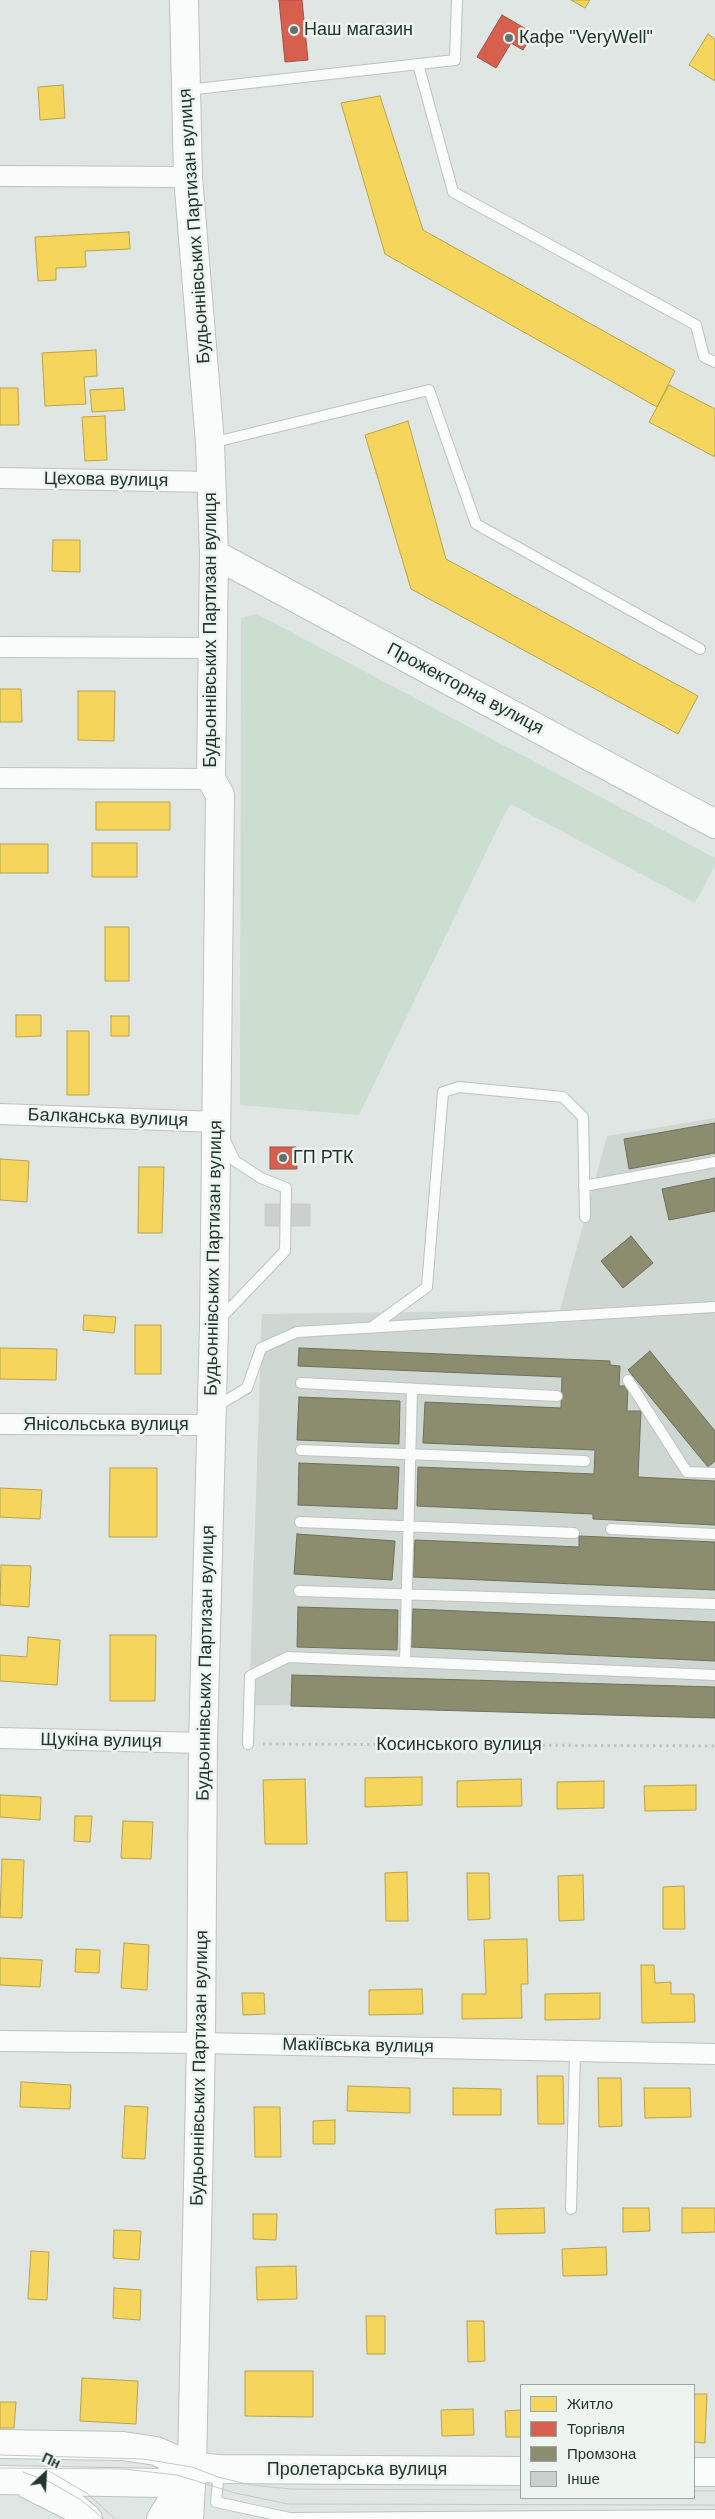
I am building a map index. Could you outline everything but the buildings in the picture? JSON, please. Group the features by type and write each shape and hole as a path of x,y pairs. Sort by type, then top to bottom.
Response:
{"main road":[{"name":"Будьоннівських Партизан вулиця","path":"184,0 188,177 212,482 214,554 211,779 220,795 214,1325 203,1744 201,2042 192,2467 189,2519"},
{"name":"Прожекторна вулиця","path":"214,554 715,824"},
{"name":"Пролетарська вулиця","path":"0,2444 123,2446 156,2451 192,2467 220,2469 520,2471"},
{"path":"10,2480 161,2483 192,2467"},
{"path":"161,2519 192,2467"},
{"path":"695,2472 715,2472"},
{"path":"10,2480 75,2508 88,2519"}],"street":[{"path":"0,176 188,177"},
{"name":"Цехова вулиця","path":"0,478 212,482"},
{"path":"0,647 213,648"},
{"path":"0,778 211,779"},
{"name":"Балканська вулиця","path":"0,1114 217,1122"},
{"name":"Янісольська вулиця","path":"0,1424 212,1417"},
{"name":"Щукіна вулиця","path":"0,1738 203,1744"},
{"name":"Макіївська вулиця","path":"0,2041 201,2042 715,2054"}],"lane":[{"path":"186,90 455,60 457,0"},
{"path":"418,64 454,192 696,325 704,356 715,362"},
{"path":"210,444 429,390 476,524 700,649"},
{"path":"372,1327 426,1287 443,1092 459,1087 563,1097 583,1116 585,1217"},
{"path":"214,1325 285,1251 286,1188 261,1178 235,1161 217,1122"},
{"path":"584,1186 715,1162"},
{"path":"212,1417 247,1388 261,1348 297,1332 715,1307"},
{"path":"628,1380 687,1472 715,1473"},
{"path":"301,1383 557,1396"},
{"path":"405,1662 412,1389"},
{"path":"301,1450 585,1461"},
{"path":"300,1522 574,1533"},
{"path":"611,1528 715,1534"},
{"path":"299,1591 715,1604"},
{"path":"248,1744 250,1676 288,1657 715,1675"},
{"path":"571,2208 575,2052"},
{"path":"220,2469 216,2502 290,2518 715,2515"}],"path":[{"name":"Косинського вулиця","path":"248,1744 715,1746"}],"shaded area":[{"path":"715,1118 715,1710 249,1705 262,1314 560,1310 607,1136"}],"green space":[{"path":"257,614 715,858 715,865 695,903 511,804 359,1115 240,1105 241,618"}],"tram line":[{"path":"0,2455 143,2459 192,2467 218,2477 251,2485 291,2489 520,2490"},
{"path":"0,2468 124,2469 177,2475 235,2493 288,2504 715,2505"},
{"path":"49,2471 88,2494 115,2519"},
{"path":"23,2472 50,2482 81,2500 104,2519"},
{"path":"695,2491 715,2491"}],"place":[{"name":"Наш магазин","path":"294,30"},
{"name":"Кафе \"VeryWell\"","path":"509,38"},
{"name":"ГП РТК","path":"283,1158"}]}
